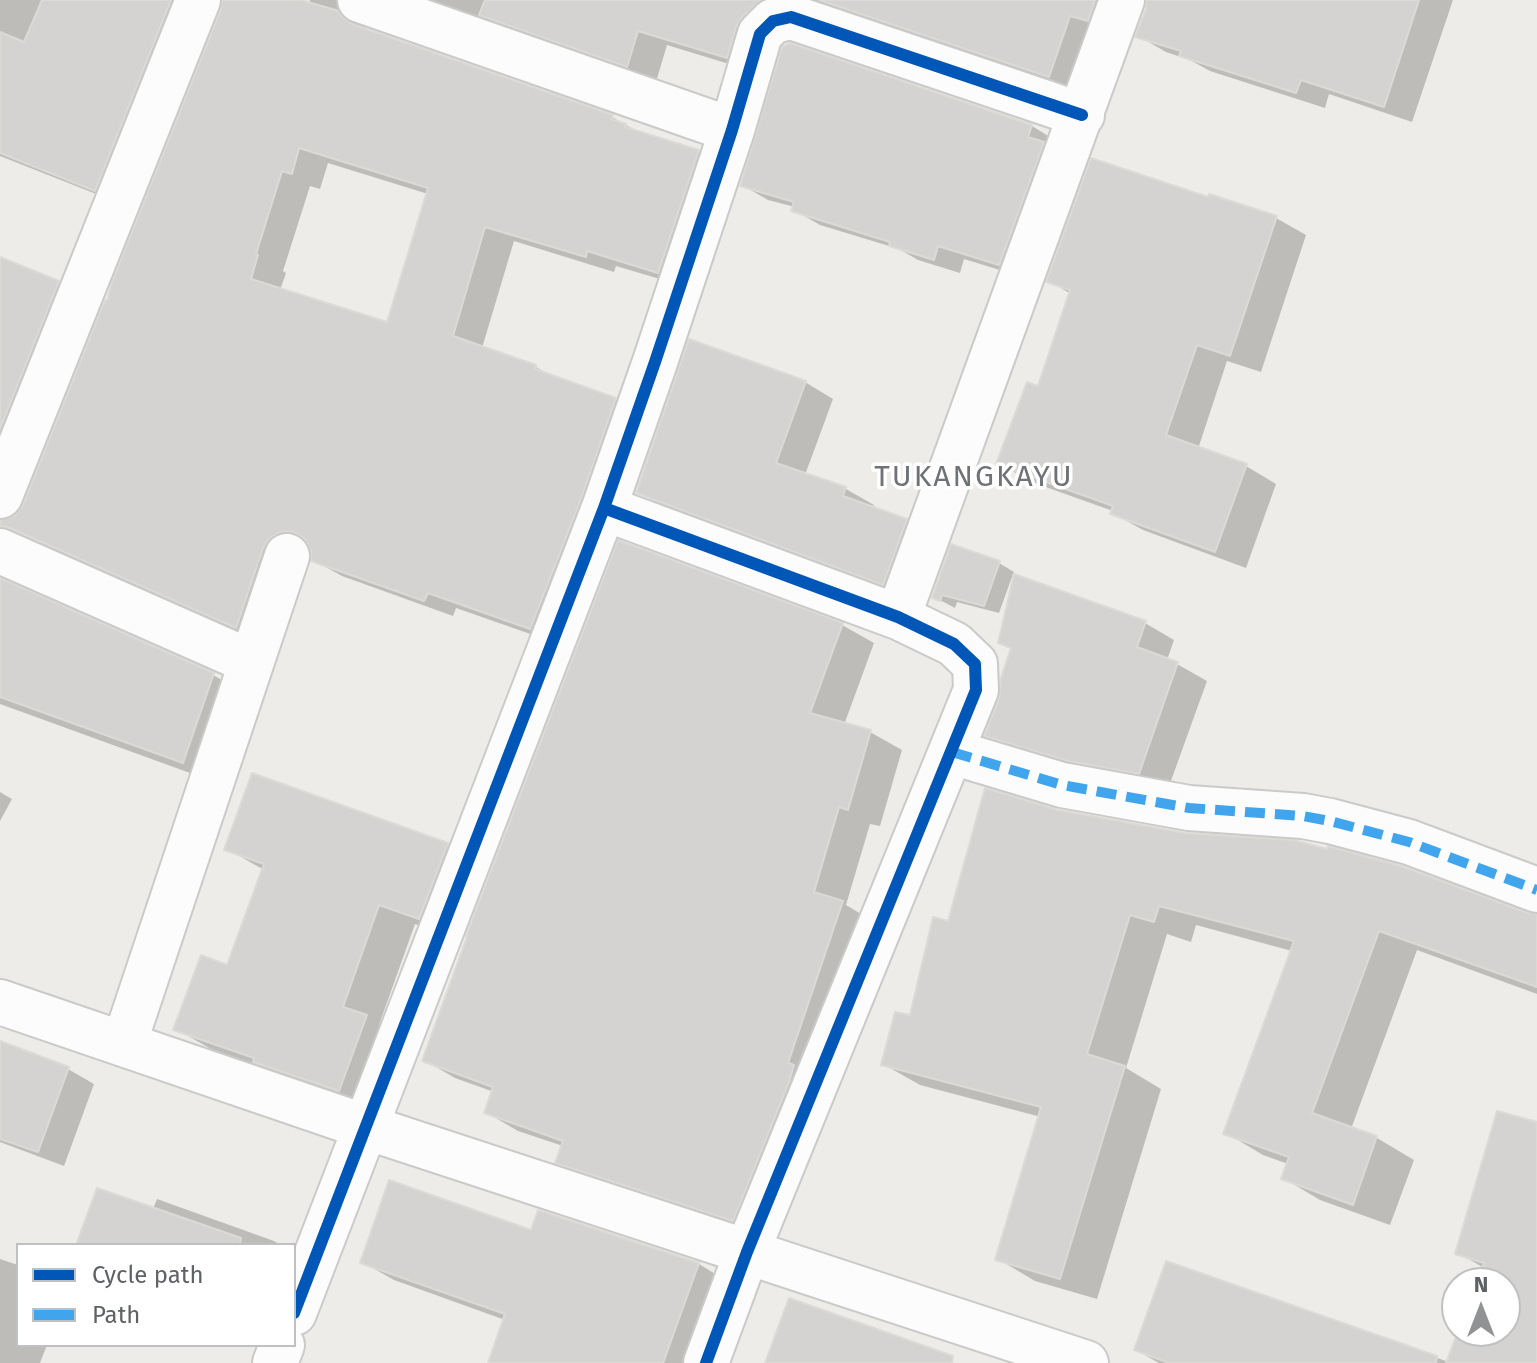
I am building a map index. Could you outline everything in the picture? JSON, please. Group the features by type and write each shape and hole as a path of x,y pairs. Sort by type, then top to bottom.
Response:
{"street":[{"path":"0,496 198,0"},
{"path":"360,0 732,130"},
{"path":"898,617 1122,0"},
{"path":"296,1308 604,508 732,130 760,34 773,21 791,17 1082,115"},
{"path":"604,508 898,617 954,644 975,664 976,690 747,1252 706,1363"},
{"path":"0,551 251,662"},
{"path":"124,1044 287,556"},
{"path":"952,752 1077,788 1189,808 1303,816 1330,821 1409,842 1537,890"},
{"path":"0,1002 366,1127 1086,1363"}],"building":[{"path":"42,0 171,0 95,191 0,153 0,32 24,42"},
{"path":"222,0 301,0 339,11 352,24 613,115 611,119 626,124 625,127 699,150 658,273 587,251 586,257 485,227 453,336 536,365 535,369 616,398 581,499 530,629 428,593 424,601 311,561 311,550 305,539 294,532 283,531 271,537 263,548 236,628 0,526 0,520 15,516 23,505","holes":["299,148 428,188 387,322 251,279 282,171 292,174"]},
{"path":"485,0 761,0 736,27 727,58 638,31 627,67 479,15"},
{"path":"819,0 1095,0 1088,21 1070,16 1049,77"},
{"path":"1146,0 1419,0 1384,107 1301,80 1296,93 1179,56 1181,51 1135,37 1146,9"},
{"path":"790,43 1032,125 1028,137 1044,142 999,265 938,246 934,260 889,246 890,242 791,211 794,202 740,186 782,47"},
{"path":"1091,158 1208,197 1209,194 1277,216 1230,356 1197,345 1166,435 1247,464 1215,552 1110,514 1113,506 996,464 1027,382 1038,386 1070,290 1046,282"},
{"path":"0,257 59,281 0,429"},
{"path":"689,339 806,381 776,463 846,487 843,496 907,519 883,585 636,493"},
{"path":"618,540 843,623 810,713 871,730 848,810 839,807 814,892 843,901 788,1063 794,1065 789,1082 733,1221 555,1163 563,1141 484,1113 493,1087 422,1061 466,936"},
{"path":"951,544 1000,561 984,606 942,595 940,601 932,598"},
{"path":"1014,574 1146,621 1137,647 1178,662 1139,774 1068,761 984,736 999,699 1001,678 1011,648 998,643"},
{"path":"0,578 214,673 183,763 0,697"},
{"path":"252,773 448,843 419,919 379,905 343,1007 367,1015 339,1091 253,1062 254,1058 173,1030 201,955 227,965 264,864 224,850"},
{"path":"985,788 1058,810 1185,833 1294,840 1327,849 1328,846 1401,866 1537,914 1537,987 1379,931 1312,1113 1377,1136 1353,1205 1281,1179 1289,1157 1223,1134 1294,941 1159,906 1154,922 1130,915 1087,1054 1125,1066 1060,1279 995,1260 1041,1107 881,1065 895,1012 910,1015 933,917 948,921"},
{"path":"0,1041 69,1067 38,1152 0,1139"},
{"path":"1497,1111 1537,1122 1537,1363 1446,1363 1452,1347 1521,1347 1521,1267 1482,1267 1484,1263 1455,1254"},
{"path":"389,1180 531,1230 538,1210 699,1263 663,1363 488,1363 505,1314 360,1263"},
{"path":"97,1188 241,1238 240,1243 77,1243"},
{"path":"1166,1261 1437,1356 1436,1363 1169,1363 1134,1350"},
{"path":"789,1298 953,1356 952,1363 765,1363"}],"marked path":[{"path":"952,752 1062,785 1189,808 1303,816 1330,821 1409,842 1537,890"}],"cycle path":[{"path":"296,1308 604,508 732,130 760,34 773,21 791,17 1082,115"},
{"path":"604,508 898,617 954,644 975,664 976,690 747,1252 706,1363"}],"district":[{"name":"TUKANGKAYU","path":"974,478"}]}
